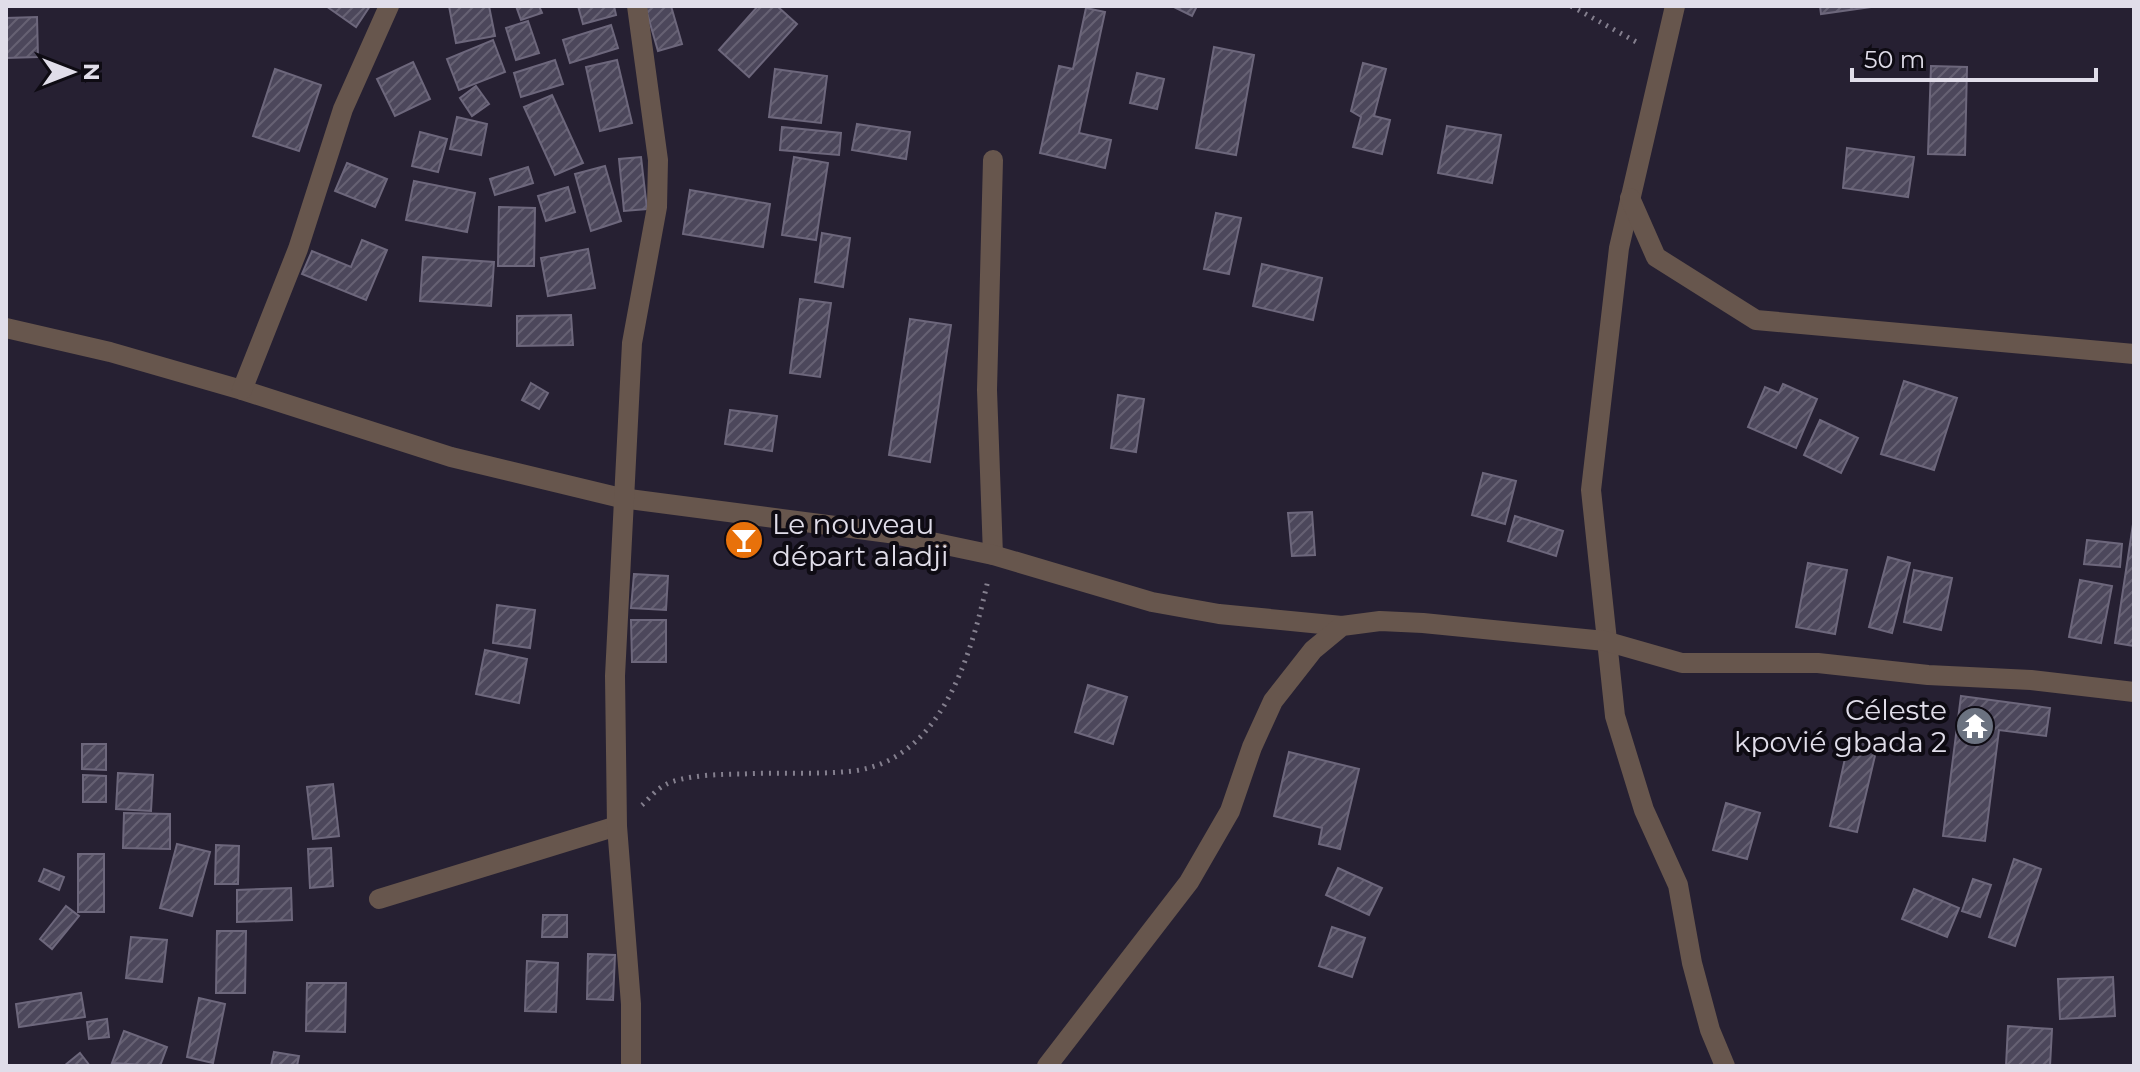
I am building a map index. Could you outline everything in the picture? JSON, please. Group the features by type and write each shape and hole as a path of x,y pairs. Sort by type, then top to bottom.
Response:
{"street":[{"path":"242,390 298,249 343,109 389,6"},
{"path":"631,1066 631,1004 617,826 615,676 621,498 632,343 657,191 658,160 637,6"},
{"path":"1675,6 1619,248 1591,490 1615,716 1655,838 1678,885 1692,963 1710,1030 1725,1066"},
{"path":"993,160 987,390 993,555"},
{"path":"1630,198 1656,257 1756,320 2134,354"},
{"path":"6,328 110,352 242,390 451,457 621,498 889,533 993,555 1152,602 1219,614 1342,626 1380,621 1423,623 1605,641 1682,663 1818,663 1928,675 2031,680 2134,692"},
{"path":"1047,1066 1189,882 1230,811 1252,747 1273,701 1313,650 1342,626"},
{"path":"379,899 617,826"}],"path":[{"path":"1571,6 1662,56"},
{"path":"617,826 665,784 716,775 855,771 900,756 931,728 955,682 979,621 993,555"}],"building":[{"path":"326,6 370,6 356,27"},
{"path":"449,6 489,6 495,36 456,43"},
{"path":"516,6 539,6 542,13 521,20"},
{"path":"578,6 614,6 616,15 583,24"},
{"path":"645,6 671,6 682,44 658,51"},
{"path":"758,6 777,6 797,24 749,77 719,50"},
{"path":"1172,6 1197,6 1192,16"},
{"path":"1820,6 1878,6 1821,14"},
{"path":"1086,8 1105,12 1079,133 1111,140 1105,168 1040,153 1059,66 1073,69"},
{"path":"37,17 38,57 6,58 6,18"},
{"path":"528,21 539,53 516,60 506,28"},
{"path":"611,25 618,48 570,63 563,40"},
{"path":"493,40 505,72 459,90 447,59"},
{"path":"1214,47 1254,55 1236,155 1196,148"},
{"path":"555,60 563,84 521,97 514,73"},
{"path":"617,60 632,123 600,131 586,67"},
{"path":"413,62 430,99 395,116 377,79"},
{"path":"1363,63 1386,69 1374,116 1390,120 1382,154 1353,147 1361,117 1351,111"},
{"path":"1931,66 1967,67 1965,155 1928,154"},
{"path":"275,69 321,85 299,151 253,136"},
{"path":"775,69 827,76 821,123 769,117"},
{"path":"1137,73 1164,79 1157,109 1130,103"},
{"path":"476,86 489,104 472,116 460,98"},
{"path":"552,95 583,163 555,175 524,107"},
{"path":"457,117 487,124 481,155 450,149"},
{"path":"857,124 910,132 906,159 852,150"},
{"path":"1447,126 1501,135 1492,183 1438,173"},
{"path":"782,127 841,133 839,155 780,150"},
{"path":"420,132 447,139 438,172 412,166"},
{"path":"1847,148 1914,157 1908,197 1843,188"},
{"path":"641,157 647,209 624,211 619,159"},
{"path":"794,157 828,163 816,240 782,235"},
{"path":"347,163 387,179 375,207 335,191"},
{"path":"605,166 621,221 591,231 575,174"},
{"path":"528,167 533,183 495,195 490,179"},
{"path":"414,181 475,193 467,232 406,220"},
{"path":"568,187 575,212 546,221 538,196"},
{"path":"690,190 770,204 763,247 683,234"},
{"path":"499,207 535,208 534,266 498,266"},
{"path":"1216,213 1241,218 1229,274 1204,269"},
{"path":"822,233 850,238 843,287 815,282"},
{"path":"362,240 387,250 366,300 302,274 312,251 351,267"},
{"path":"588,249 595,288 548,296 541,258"},
{"path":"423,257 494,262 491,306 420,301"},
{"path":"1262,264 1322,278 1313,320 1253,306"},
{"path":"800,299 831,303 820,377 790,373"},
{"path":"571,315 573,345 517,346 517,316"},
{"path":"910,319 951,325 930,462 889,455"},
{"path":"1904,381 1957,398 1934,470 1881,454"},
{"path":"531,383 548,393 539,409 522,400"},
{"path":"1783,384 1817,399 1796,448 1748,427 1765,387 1779,393"},
{"path":"1118,395 1144,399 1136,452 1111,448"},
{"path":"730,410 777,416 772,451 725,444"},
{"path":"1820,420 1858,438 1841,473 1804,455"},
{"path":"1483,473 1516,481 1505,524 1472,515"},
{"path":"1312,512 1315,555 1292,556 1288,513"},
{"path":"1515,516 1563,531 1556,556 1508,541"},
{"path":"2134,525 2134,646 2115,643"},
{"path":"2087,540 2122,544 2120,567 2084,564"},
{"path":"1888,557 1910,563 1892,633 1869,627"},
{"path":"1808,563 1847,570 1835,634 1796,627"},
{"path":"1914,570 1952,578 1941,630 1904,622"},
{"path":"634,574 668,576 666,610 631,608"},
{"path":"2080,580 2112,586 2101,643 2069,637"},
{"path":"497,605 535,610 530,648 493,643"},
{"path":"631,620 666,620 666,662 632,662"},
{"path":"485,650 527,659 519,703 476,694"},
{"path":"1088,685 1127,697 1113,744 1075,732"},
{"path":"1961,696 2050,708 2046,736 1999,730 1985,841 1943,836"},
{"path":"1850,736 1878,743 1857,832 1830,826"},
{"path":"82,744 106,744 106,770 82,769"},
{"path":"1289,752 1359,769 1340,849 1319,844 1322,828 1274,816"},
{"path":"118,773 153,775 151,811 116,809"},
{"path":"83,775 106,776 106,802 83,802"},
{"path":"333,784 339,836 313,839 307,787"},
{"path":"1726,803 1760,813 1747,859 1713,850"},
{"path":"124,813 170,814 170,849 123,848"},
{"path":"177,844 210,852 192,916 160,908"},
{"path":"216,845 239,846 238,884 215,884"},
{"path":"331,848 333,886 310,888 308,849"},
{"path":"78,854 104,854 104,912 78,912"},
{"path":"2014,859 2041,869 2015,946 1989,937"},
{"path":"1338,868 1382,888 1369,915 1326,895"},
{"path":"44,869 64,877 59,890 39,881"},
{"path":"1973,879 1991,885 1980,917 1962,911"},
{"path":"291,888 292,920 237,922 237,890"},
{"path":"1914,889 1959,908 1947,937 1902,919"},
{"path":"66,906 79,916 52,949 40,939"},
{"path":"543,915 567,915 567,937 542,937"},
{"path":"1332,927 1365,938 1352,977 1319,966"},
{"path":"217,931 246,931 245,993 216,993"},
{"path":"131,937 167,940 162,982 126,978"},
{"path":"588,954 615,955 613,1000 587,999"},
{"path":"527,961 558,963 556,1012 525,1011"},
{"path":"2113,977 2115,1016 2060,1019 2058,979"},
{"path":"307,983 346,983 345,1032 306,1031"},
{"path":"81,993 85,1017 19,1027 16,1004"},
{"path":"199,998 225,1004 213,1063 187,1057"},
{"path":"107,1019 109,1037 89,1039 87,1022"},
{"path":"2008,1026 2052,1029 2050,1066 2006,1066"},
{"path":"124,1031 167,1047 160,1066 112,1063"},
{"path":"274,1052 299,1056 297,1066 271,1066"},
{"path":"80,1053 90,1066 64,1066"}],"place":[{"name":"Le nouveau départ aladji","path":"744,540"},
{"name":"Céleste kpovié gbada 2","path":"1975,726"}]}
